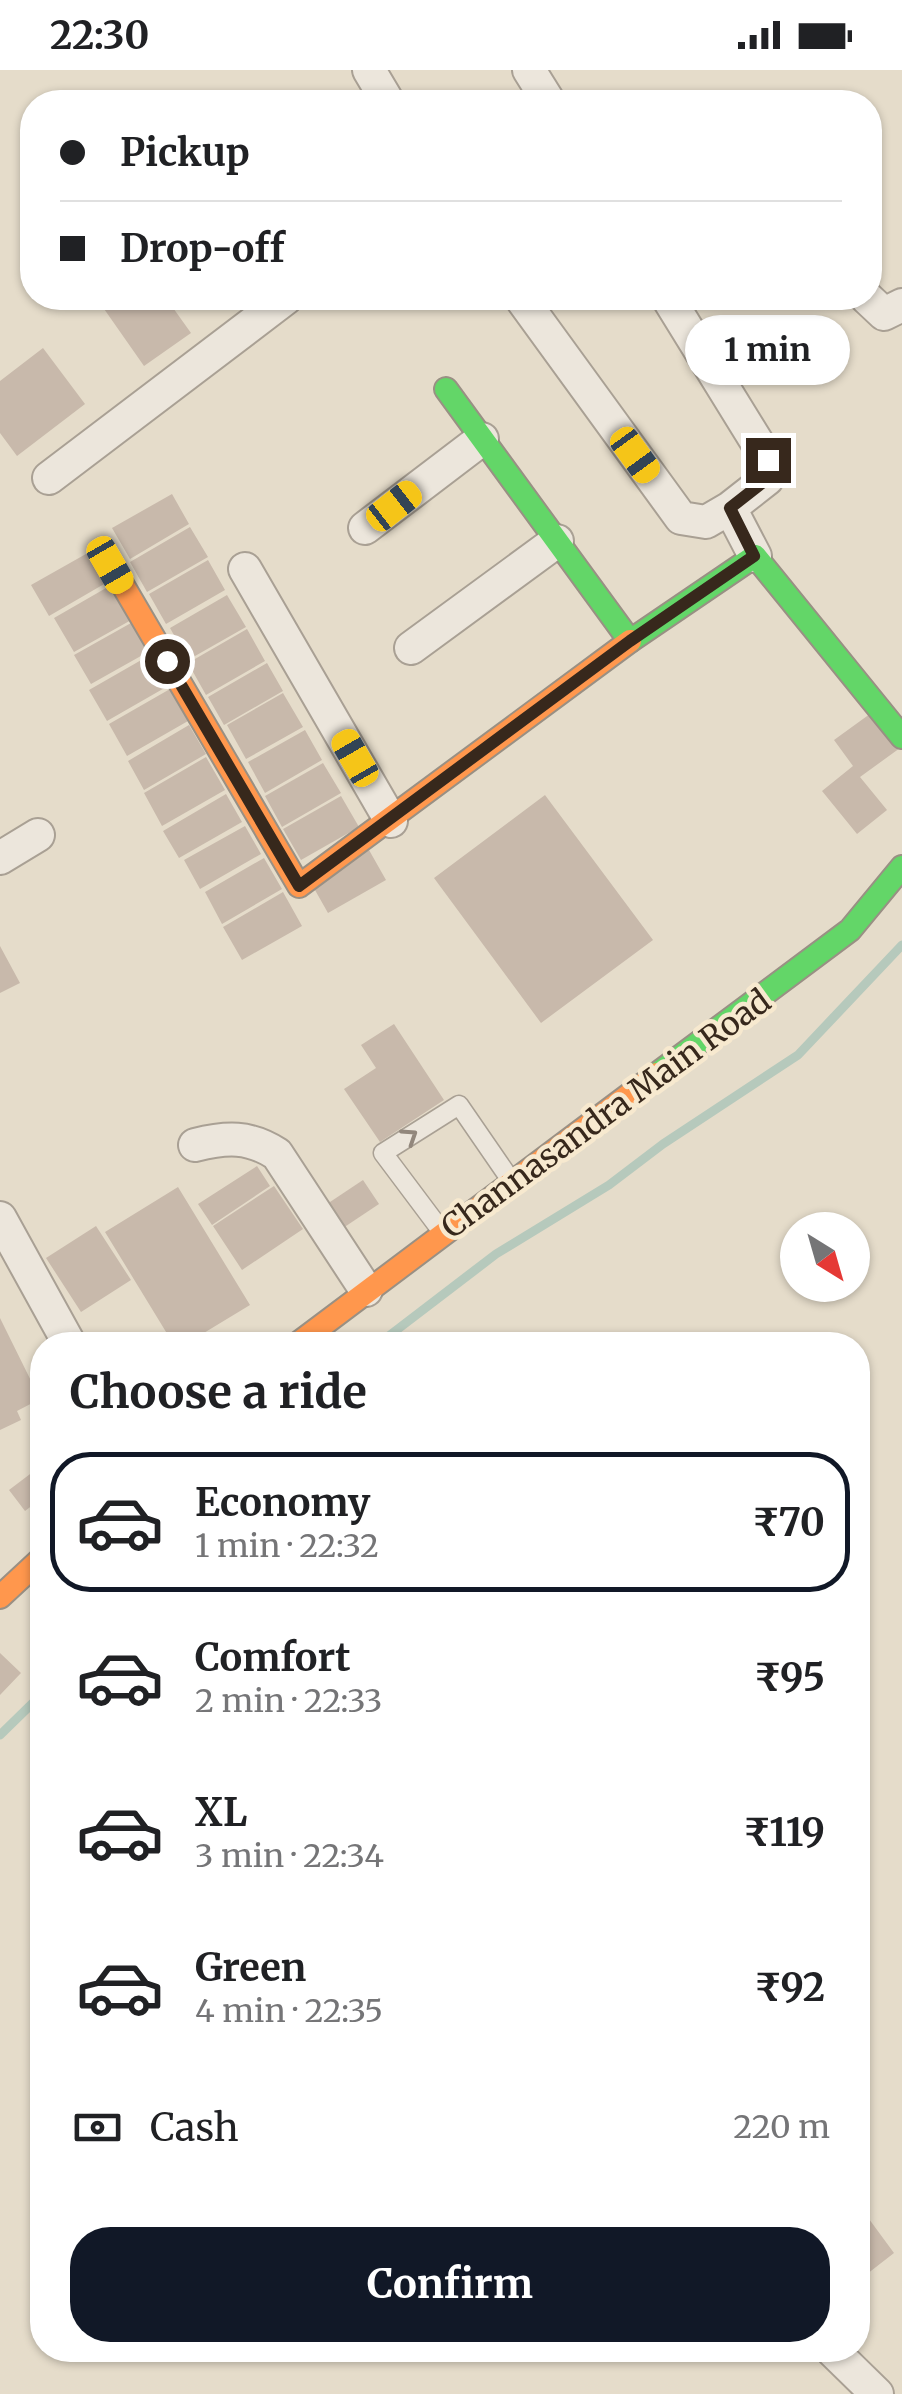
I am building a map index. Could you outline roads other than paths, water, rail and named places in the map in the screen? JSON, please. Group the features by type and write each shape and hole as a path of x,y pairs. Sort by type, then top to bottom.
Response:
{"street":[{"path":"880,310 884,314 902,305"},
{"path":"49,478 270,310"},
{"path":"529,310 681,518 706,522 767,479 768,460 675,310"},
{"path":"446,389 630,641"},
{"path":"365,528 482,439"},
{"path":"730,508 754,556 902,737"},
{"path":"411,648 557,541"},
{"path":"110,565 299,886 392,821 630,641 754,556"},
{"path":"246,569 392,821"},
{"path":"0,858 38,835"},
{"name":"Channasandra Main Road","path":"313,1332 850,930 902,867"},
{"path":"195,1144 242,1138 259,1142 277,1154 366,1290"},
{"path":"0,1218 63,1332"},
{"path":"0,1597 30,1569"},
{"path":"844,2362 877,2394"}],"lane":[{"path":"443,1234 383,1153 459,1105 512,1182"}],"waterway":[{"path":"394,1332 496,1254 609,1185 663,1144 798,1055 902,945"},
{"path":"0,1735 30,1706"}]}
